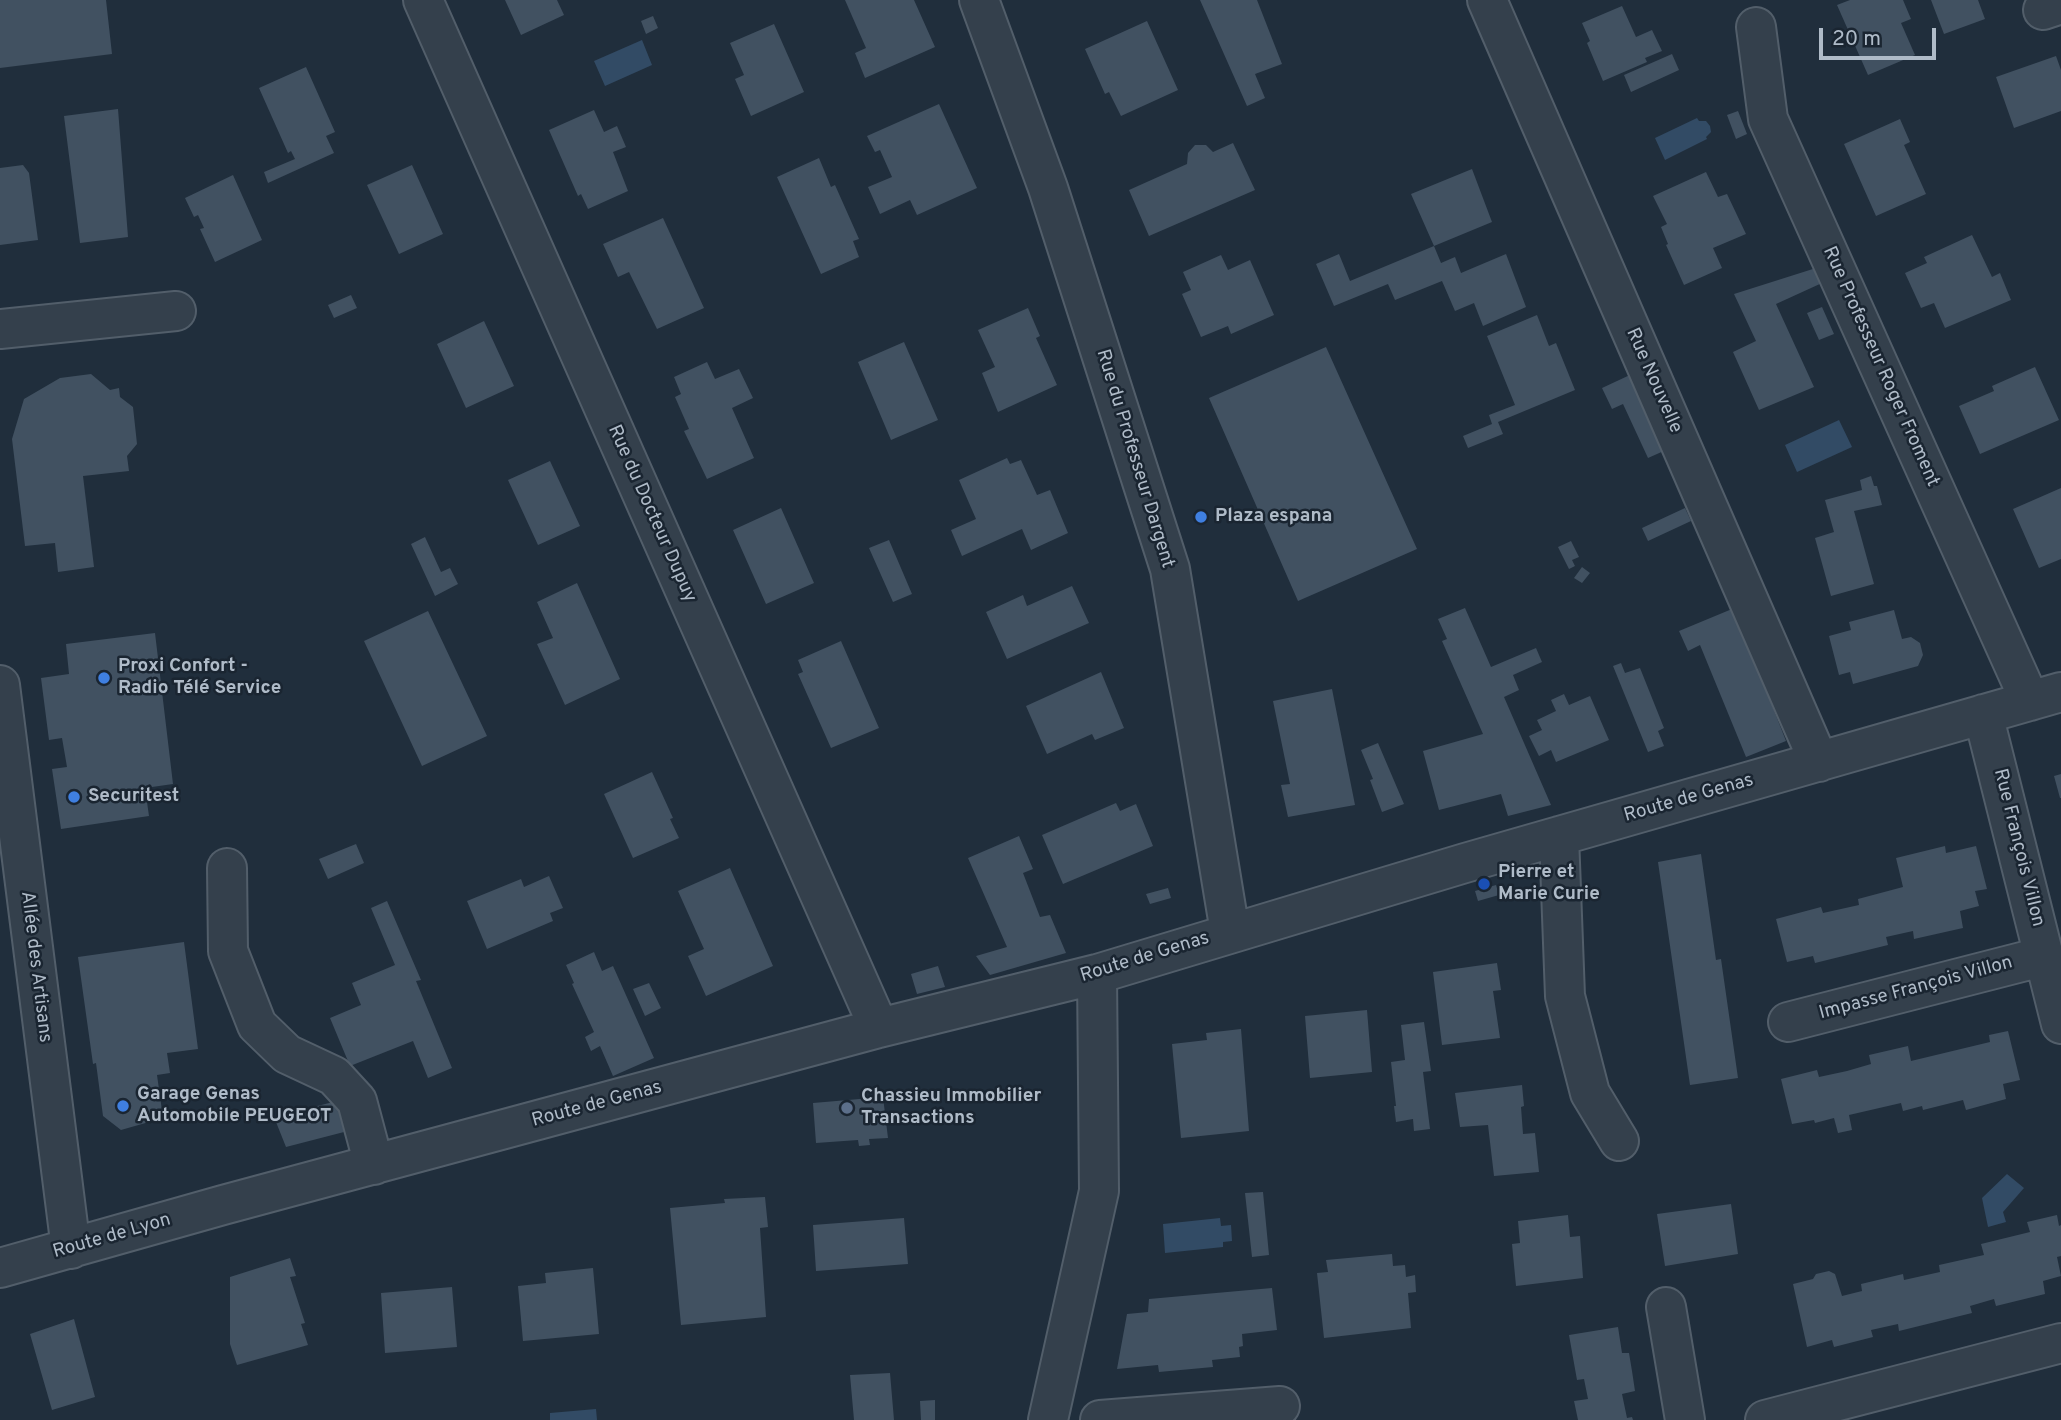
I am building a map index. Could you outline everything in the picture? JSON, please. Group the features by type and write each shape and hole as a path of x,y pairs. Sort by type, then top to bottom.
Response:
{"street":[{"name":"Rue du Docteur Dupuy","path":"423,0 879,1028"},
{"name":"Rue du Professeur Dargent","path":"979,0 1048,188 1170,569 1230,932"},
{"name":"Rue Nouvelle","path":"1488,0 1819,762"},
{"name":"Rue Professeur Roger Froment","path":"1756,27 1768,119 2046,696"},
{"path":"0,329 176,311"},
{"name":"Allée des Artisans","path":"0,685 71,1249"},
{"name":"Route de Genas","path":"223,1205 879,1028 1097,974 1230,932 2046,696"},
{"name":"Rue François Villon","path":"1983,714 2061,1024"},
{"path":"1559,836 1565,996 1590,1093 1619,1141"},
{"path":"227,868 228,951 257,1025 287,1054 334,1076 357,1101 374,1165"},
{"name":"Impasse François Villon","path":"1788,1022 2045,956"},
{"path":"1048,1420 1099,1191 1097,974"},
{"name":"Route de Lyon","path":"0,1268 223,1205"},
{"path":"1666,1307 1685,1420"},
{"path":"1765,1420 2061,1343"},
{"path":"1100,1420 1280,1406"}],"water":[{"path":"642,40 652,65 605,86 594,61"},
{"path":"1697,118 1699,121 1706,121 1710,126 1711,132 1707,139 1665,160 1655,138"},
{"path":"1839,420 1852,447 1797,472 1785,445"},
{"path":"2007,1174 2024,1188 2003,1212 2006,1222 1988,1227 1982,1198"},
{"path":"1220,1218 1221,1226 1231,1225 1232,1241 1223,1242 1223,1247 1165,1253 1163,1224"},
{"path":"596,1409 597,1420 550,1420 550,1413"}],"building":[{"path":"0,0 106,0 112,54 0,68"},
{"path":"505,0 557,0 564,15 521,35"},
{"path":"845,0 914,0 935,47 865,78 855,53 866,48"},
{"path":"1200,0 1257,0 1282,64 1255,74 1265,98 1247,106"},
{"path":"1850,0 1903,0 1911,19 1901,23 1915,55 1868,75 1837,5"},
{"path":"1931,0 1978,0 1985,19 1944,34"},
{"path":"1622,6 1636,37 1652,30 1662,51 1645,58 1647,62 1603,81 1587,43 1590,41 1582,23"},
{"path":"653,16 658,28 646,34 641,21"},
{"path":"1147,21 1178,90 1121,116 1109,92 1105,94 1085,49"},
{"path":"774,24 804,92 751,116 735,79 744,75 730,43"},
{"path":"1672,54 1679,70 1631,92 1624,75"},
{"path":"2056,56 2061,70 2061,111 2014,128 1996,77"},
{"path":"306,67 335,132 326,136 334,153 268,183 264,172 295,159 291,151 288,153 259,88"},
{"path":"939,104 977,188 917,215 910,200 880,214 868,187 892,177 880,150 875,152 867,136"},
{"path":"118,109 128,237 80,243 64,116"},
{"path":"594,110 604,132 617,126 626,147 613,152 628,191 588,209 581,194 578,196 549,130"},
{"path":"1738,111 1747,134 1736,139 1727,115"},
{"path":"1900,119 1910,142 1904,145 1926,194 1876,216 1844,144"},
{"path":"1233,143 1255,190 1149,236 1129,190 1187,164 1188,153 1195,145 1206,145 1213,152"},
{"path":"819,158 831,187 835,185 859,239 853,241 859,257 821,274 777,177"},
{"path":"23,165 29,173 38,240 0,245 0,168"},
{"path":"412,165 443,234 399,254 367,185"},
{"path":"1472,169 1492,222 1434,246 1411,194"},
{"path":"1706,172 1718,197 1727,194 1746,234 1713,248 1722,268 1684,285 1666,245 1668,244 1661,227 1667,224 1653,196"},
{"path":"233,175 262,240 215,262 200,229 204,228 198,215 194,217 185,198"},
{"path":"663,218 704,308 657,329 629,272 618,277 603,244"},
{"path":"1972,235 1992,277 2000,273 2011,300 1945,328 1934,303 1921,308 1905,273 1927,263 1924,257"},
{"path":"1434,246 1441,263 1455,257 1461,273 1506,254 1526,307 1483,326 1474,303 1455,311 1442,281 1395,300 1388,284 1334,306 1316,264 1339,254 1350,281"},
{"path":"1221,255 1228,270 1250,260 1274,315 1231,334 1228,326 1201,337 1182,294 1191,290 1183,272"},
{"path":"1816,268 1822,283 1776,304 1814,387 1759,410 1733,352 1756,341 1734,294"},
{"path":"351,295 357,308 334,318 328,305"},
{"path":"1822,307 1834,334 1819,340 1807,313"},
{"path":"1028,308 1040,336 1036,338 1057,385 998,412 982,373 995,367 978,330"},
{"path":"1537,315 1549,346 1556,343 1575,390 1498,422 1503,434 1468,448 1463,436 1492,424 1489,415 1515,405 1487,336"},
{"path":"484,321 514,386 466,408 437,344"},
{"path":"904,342 938,420 891,440 858,362"},
{"path":"1326,347 1417,549 1298,601 1209,398"},
{"path":"707,362 715,379 739,369 753,398 732,408 754,458 707,479 684,431 689,429 675,397 681,394 674,377"},
{"path":"2035,367 2059,420 1980,454 1959,406 1994,391 1992,386"},
{"path":"91,374 110,390 119,388 120,397 133,407 137,444 127,456 129,471 83,476 94,567 58,572 55,543 25,546 12,439 24,399 60,378"},
{"path":"1632,374 1666,450 1648,458 1623,404 1612,409 1602,388"},
{"path":"1007,458 1010,464 1021,460 1037,495 1050,490 1068,533 1031,550 1022,529 962,556 951,530 976,519 959,480"},
{"path":"550,461 580,526 538,545 508,480"},
{"path":"1871,476 1882,505 1854,511 1874,584 1831,596 1815,538 1834,532 1825,500 1862,490 1860,480"},
{"path":"2061,488 2061,559 2039,568 2013,509"},
{"path":"781,508 814,583 766,604 733,530"},
{"path":"1685,508 1691,521 1648,541 1642,528"},
{"path":"425,537 441,572 450,568 458,584 435,596 411,544"},
{"path":"889,540 912,594 893,602 869,548"},
{"path":"1571,541 1579,557 1572,560 1575,566 1569,569 1558,547"},
{"path":"1582,567 1590,573 1582,583 1574,578"},
{"path":"577,583 620,679 565,705 537,644 553,638 537,602"},
{"path":"1072,586 1089,623 1007,659 986,612 1023,595 1027,606"},
{"path":"1465,608 1491,667 1536,648 1542,662 1513,675 1519,690 1504,697 1551,805 1508,816 1501,794 1439,810 1423,751 1483,734 1442,641 1447,639 1438,619"},
{"path":"1732,609 1786,741 1746,757 1700,645 1688,651 1679,631"},
{"path":"1894,610 1902,639 1911,637 1920,643 1923,655 1918,666 1853,684 1850,672 1839,675 1829,636 1851,630 1849,622"},
{"path":"428,611 487,736 422,766 364,641"},
{"path":"155,633 173,784 145,788 149,816 61,829 52,769 67,767 62,738 49,740 41,678 69,674 66,644"},
{"path":"841,641 879,728 831,748 798,674 803,672 798,660"},
{"path":"1621,663 1625,673 1640,668 1664,728 1658,731 1664,746 1648,752 1613,666"},
{"path":"1101,672 1124,728 1095,740 1092,734 1047,754 1026,706"},
{"path":"1332,689 1355,805 1288,817 1281,785 1290,784 1273,701"},
{"path":"1564,694 1569,705 1590,696 1609,740 1556,762 1551,750 1539,756 1529,736 1542,730 1537,720 1556,711 1551,700"},
{"path":"1378,743 1404,804 1382,812 1361,750"},
{"path":"652,772 679,838 633,858 604,794"},
{"path":"2061,774 2061,798 2060,798 2054,776"},
{"path":"1116,803 1120,811 1136,804 1153,846 1063,884 1042,835"},
{"path":"1019,836 1033,869 1023,873 1040,917 1050,915 1066,953 990,975 976,956 1007,947 968,858"},
{"path":"356,844 364,863 328,879 319,859"},
{"path":"1945,846 1946,853 1976,846 1987,889 1975,891 1979,906 1960,911 1963,928 1914,939 1913,931 1886,937 1888,945 1815,963 1813,956 1787,962 1776,919 1821,907 1823,913 1859,905 1858,899 1903,887 1896,858"},
{"path":"1701,854 1716,960 1721,959 1738,1078 1690,1085 1658,862"},
{"path":"730,868 773,966 706,996 688,956 704,949 678,891"},
{"path":"549,876 563,908 550,913 553,921 487,949 467,901 521,879 524,887"},
{"path":"1496,885 1499,895 1478,901 1475,891"},
{"path":"1168,888 1171,898 1150,904 1146,894"},
{"path":"387,901 421,980 416,981 452,1068 428,1078 413,1041 350,1066 330,1018 361,1005 352,983 395,965 371,908"},
{"path":"184,942 198,1049 167,1053 170,1073 157,1075 163,1118 121,1130 103,1116 78,957"},
{"path":"594,952 602,971 613,966 654,1058 613,1076 600,1046 591,1051 585,1037 594,1032 566,965"},
{"path":"1497,963 1501,990 1493,991 1500,1038 1442,1045 1433,972"},
{"path":"938,966 945,987 917,994 911,974"},
{"path":"649,983 661,1008 645,1016 633,989"},
{"path":"1367,1010 1372,1072 1310,1078 1305,1016"},
{"path":"1424,1022 1431,1071 1423,1072 1430,1129 1414,1131 1413,1119 1396,1122 1391,1062 1405,1060 1401,1025"},
{"path":"1241,1029 1249,1131 1181,1138 1172,1044 1207,1040 1206,1033"},
{"path":"2008,1031 2020,1080 2003,1084 2006,1099 1966,1110 1963,1100 1923,1110 1922,1106 1903,1111 1901,1103 1849,1115 1852,1130 1838,1133 1834,1118 1815,1123 1814,1120 1792,1124 1781,1079 1817,1070 1819,1077 1847,1071 1871,1064 1869,1055 1908,1046 1911,1061 1990,1042 1989,1035"},
{"path":"1522,1085 1523,1134 1535,1133 1539,1172 1494,1176 1488,1125 1460,1127 1455,1093"},
{"path":"883,1097 888,1138 869,1139 870,1145 859,1146 858,1140 816,1143 813,1103"},
{"path":"337,1101 344,1132 286,1147 274,1117"},
{"path":"1263,1192 1269,1255 1252,1257 1245,1193"},
{"path":"765,1197 768,1227 760,1228 766,1317 681,1325 670,1208 725,1203 724,1199"},
{"path":"1731,1204 1738,1254 1665,1266 1657,1214"},
{"path":"1568,1215 1570,1237 1580,1236 1583,1278 1516,1286 1512,1244 1520,1243 1518,1221"},
{"path":"2057,1215 2059,1226 2061,1225 2061,1256 2057,1257 2061,1276 2043,1281 2045,1294 1996,1306 1994,1299 1970,1306 1972,1313 1899,1331 1898,1324 1871,1330 1873,1337 1834,1347 1832,1340 1807,1347 1793,1284 1829,1271 1835,1274 1842,1296 1862,1291 1861,1284 1903,1274 1904,1280 1940,1272 1939,1265 1984,1255 1981,1244 2030,1232 2027,1222"},
{"path":"904,1218 908,1264 816,1271 813,1225"},
{"path":"1392,1254 1393,1266 1405,1265 1406,1277 1415,1275 1416,1292 1408,1293 1411,1328 1324,1338 1317,1273 1328,1272 1326,1260"},
{"path":"290,1258 296,1276 290,1277 305,1323 301,1324 308,1345 237,1365 230,1344 230,1277"},
{"path":"593,1268 599,1334 523,1341 518,1286 546,1283 545,1273"},
{"path":"452,1287 457,1347 385,1353 381,1293"},
{"path":"1272,1288 1277,1330 1242,1334 1240,1357 1212,1360 1213,1367 1159,1372 1158,1365 1117,1369 1127,1314 1148,1312 1149,1299"},
{"path":"74,1319 95,1397 52,1410 30,1334"},
{"path":"1618,1327 1622,1353 1629,1353 1632,1371 1635,1391 1622,1394 1627,1418 1632,1417 1633,1420 1578,1420 1574,1401 1588,1399 1584,1379 1577,1380 1569,1335"},
{"path":"890,1373 894,1420 854,1420 850,1375"},
{"path":"935,1400 935,1420 921,1420 920,1401"}],"place":[{"name":"Plaza espana","path":"1201,517"},
{"name":"Proxi Confort - Radio Télé Service","path":"104,678"},
{"name":"Securitest","path":"74,797"},
{"name":"Pierre et Marie Curie","path":"1484,884"},
{"name":"Garage Genas Automobile PEUGEOT","path":"123,1106"},
{"name":"Chassieu Immobilier Transactions","path":"847,1108"}]}
